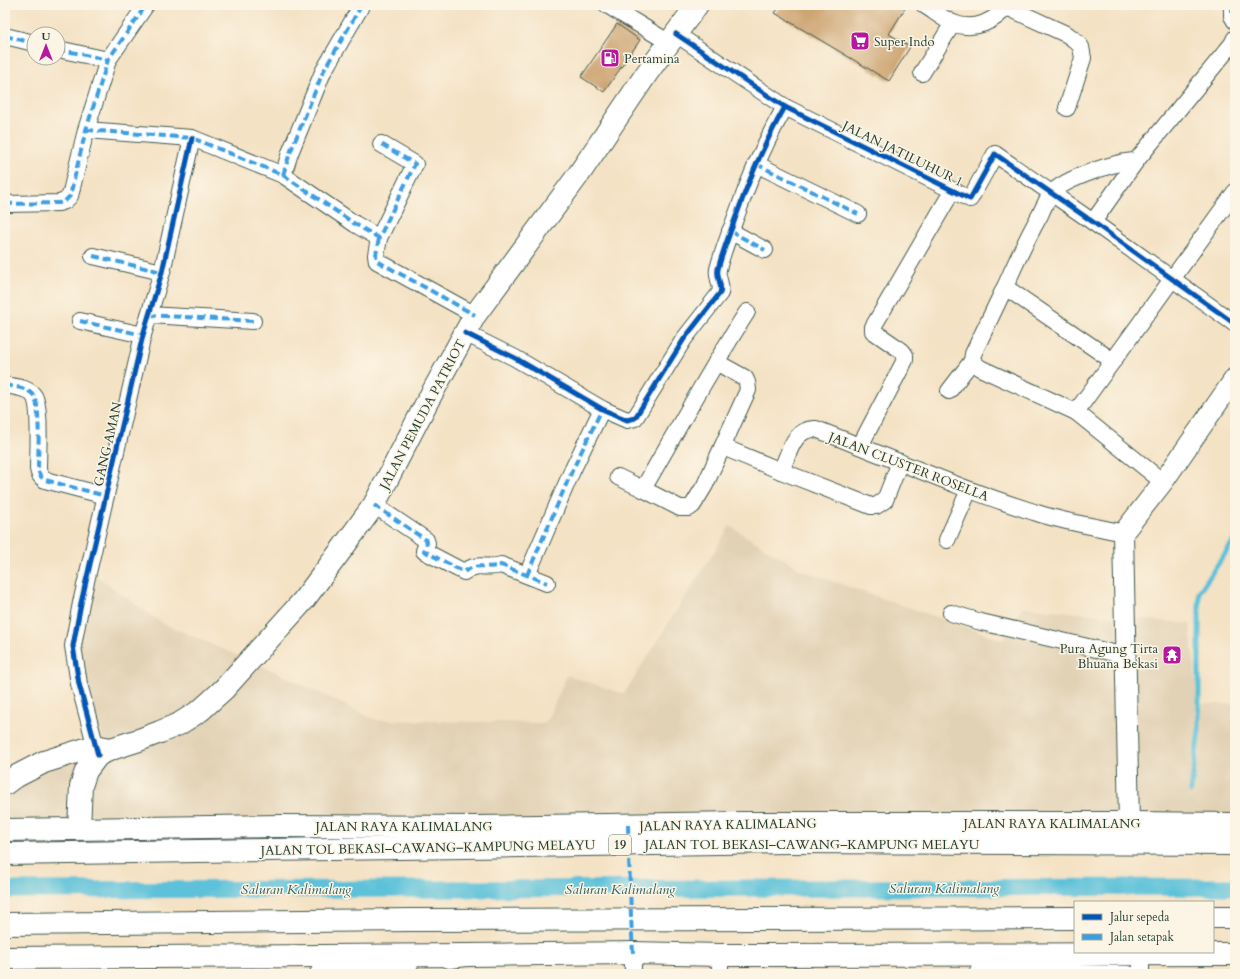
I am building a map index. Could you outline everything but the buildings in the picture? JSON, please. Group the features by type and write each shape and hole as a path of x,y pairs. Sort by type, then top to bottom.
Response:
{"main road":[{"name":"JALAN PEMUDA PATRIOT","path":"5,784 13,778 44,762 102,750 139,740 179,724 201,710 224,689 303,601 374,505 427,402 470,324 579,174 672,38 697,5"},
{"path":"79,828 81,786 86,771 102,750"},
{"name":"JALAN RAYA KALIMALANG","path":"5,830 285,826 494,826 741,823 1129,822 1235,824"},
{"name":"JALAN TOL BEKASI–CAWANG–KAMPUNG MELAYU","path":"5,854 788,842 1235,844"},
{"path":"1214,917 1235,917"},
{"path":"5,924 413,920 1074,918"},
{"path":"5,958 467,955 633,964 720,964 886,954 1141,964 1235,954"},
{"path":"321,974 467,955"}],"street":[{"path":"5,204 59,203 68,199 86,130 108,60 146,5"},
{"name":"JALAN JATILUHUR 1","path":"607,5 672,38 786,107 970,199 995,154 1235,324"},
{"path":"924,5 953,23 965,26 975,26 985,23 1000,14 1008,6 1068,35 1081,47 1083,58 1067,108"},
{"path":"1232,5 1232,16 1235,21"},
{"path":"283,175 290,153 323,72 360,8"},
{"path":"922,73 953,23"},
{"path":"5,36 26,41"},
{"path":"1093,222 1136,161 1232,44 1235,38"},
{"path":"66,51 108,60"},
{"path":"381,144 415,164 379,238 376,261 470,324 516,358 602,409 627,420 635,418 684,339 720,293 722,286 718,272 730,231 756,164 773,128 786,107"},
{"path":"86,130 192,138 283,175 355,224 379,238"},
{"name":"GANG AMAN","path":"102,750 79,684 73,646 81,603 143,335 162,272 192,138"},
{"path":"949,391 972,361 973,354 1026,240 1052,193 1061,186 1079,177 1112,165 1136,161"},
{"path":"756,164 858,214"},
{"path":"1076,412 1235,192"},
{"path":"860,446 905,360 905,355 902,351 874,331 874,324 947,200"},
{"path":"730,231 765,250"},
{"path":"93,256 162,272"},
{"path":"1005,287 1113,361"},
{"path":"643,489 716,362 747,312"},
{"path":"149,315 252,321"},
{"path":"80,320 143,335"},
{"path":"972,361 980,368 1076,412 1163,482"},
{"path":"618,477 680,508 689,508 696,500 723,447 745,397 748,386 745,378 716,362"},
{"path":"1129,822 1123,533 1163,482 1235,378"},
{"path":"5,385 23,388 34,396 38,408 38,469 41,478 106,496"},
{"path":"527,576 572,471 602,409"},
{"name":"JALAN CLUSTER ROSELLA","path":"781,471 795,440 802,432 816,429 969,490 1036,513 1123,533"},
{"path":"723,447 870,506 876,506 885,500 900,462"},
{"path":"947,540 969,490"},
{"path":"374,505 426,540 427,543 424,551 464,572 476,566 493,567 501,565 547,583"},
{"path":"951,613 981,622 1126,656"},
{"path":"978,971 1129,974"}],"shaded area":[{"path":"730,526 803,571 1003,640 1022,607 1190,624 1198,704 1235,704 1235,824 5,830 5,784 95,746 73,646 88,570 162,623 276,672 376,720 546,723 567,675 624,694"}],"waterway":[{"path":"1191,791 1199,730 1199,592 1235,539"},
{"name":"Saluran Kalimalang","path":"5,890 1235,887"}],"marked path":[{"path":"5,204 59,203 65,201 70,196 86,130 108,60 146,5"},
{"path":"1232,5 1232,16 1235,21"},
{"path":"86,130 192,138 283,175 290,153 323,72 360,8"},
{"path":"5,36 26,41"},
{"path":"66,51 108,60"},
{"path":"283,175 355,224 379,238 415,164 381,144"},
{"path":"756,164 858,214"},
{"path":"730,231 765,250"},
{"path":"379,238 376,255 377,261 475,315"},
{"path":"93,256 162,272"},
{"path":"149,315 253,321"},
{"path":"80,321 143,335"},
{"path":"5,385 25,389 34,396 38,410 38,469 42,478 106,496"},
{"path":"527,575 572,471 602,409"},
{"path":"374,505 426,540 427,543 424,551 464,572 478,566 491,567 501,565 547,583"},
{"path":"628,825 633,953"}],"cycle path":[{"path":"676,34 785,107 970,199 995,154 1235,324"},
{"path":"465,333 515,358 602,409 627,420 635,418 684,339 720,293 721,287 718,269 725,247 765,145 785,107"},
{"path":"98,755 79,684 73,646 81,603 143,335 162,272 192,138"}],"place":[{"name":"Super Indo","path":"860,41"},
{"name":"Pertamina","path":"610,58"},
{"name":"Pura Agung Tirta Bhuana Bekasi","path":"1172,655"}]}
